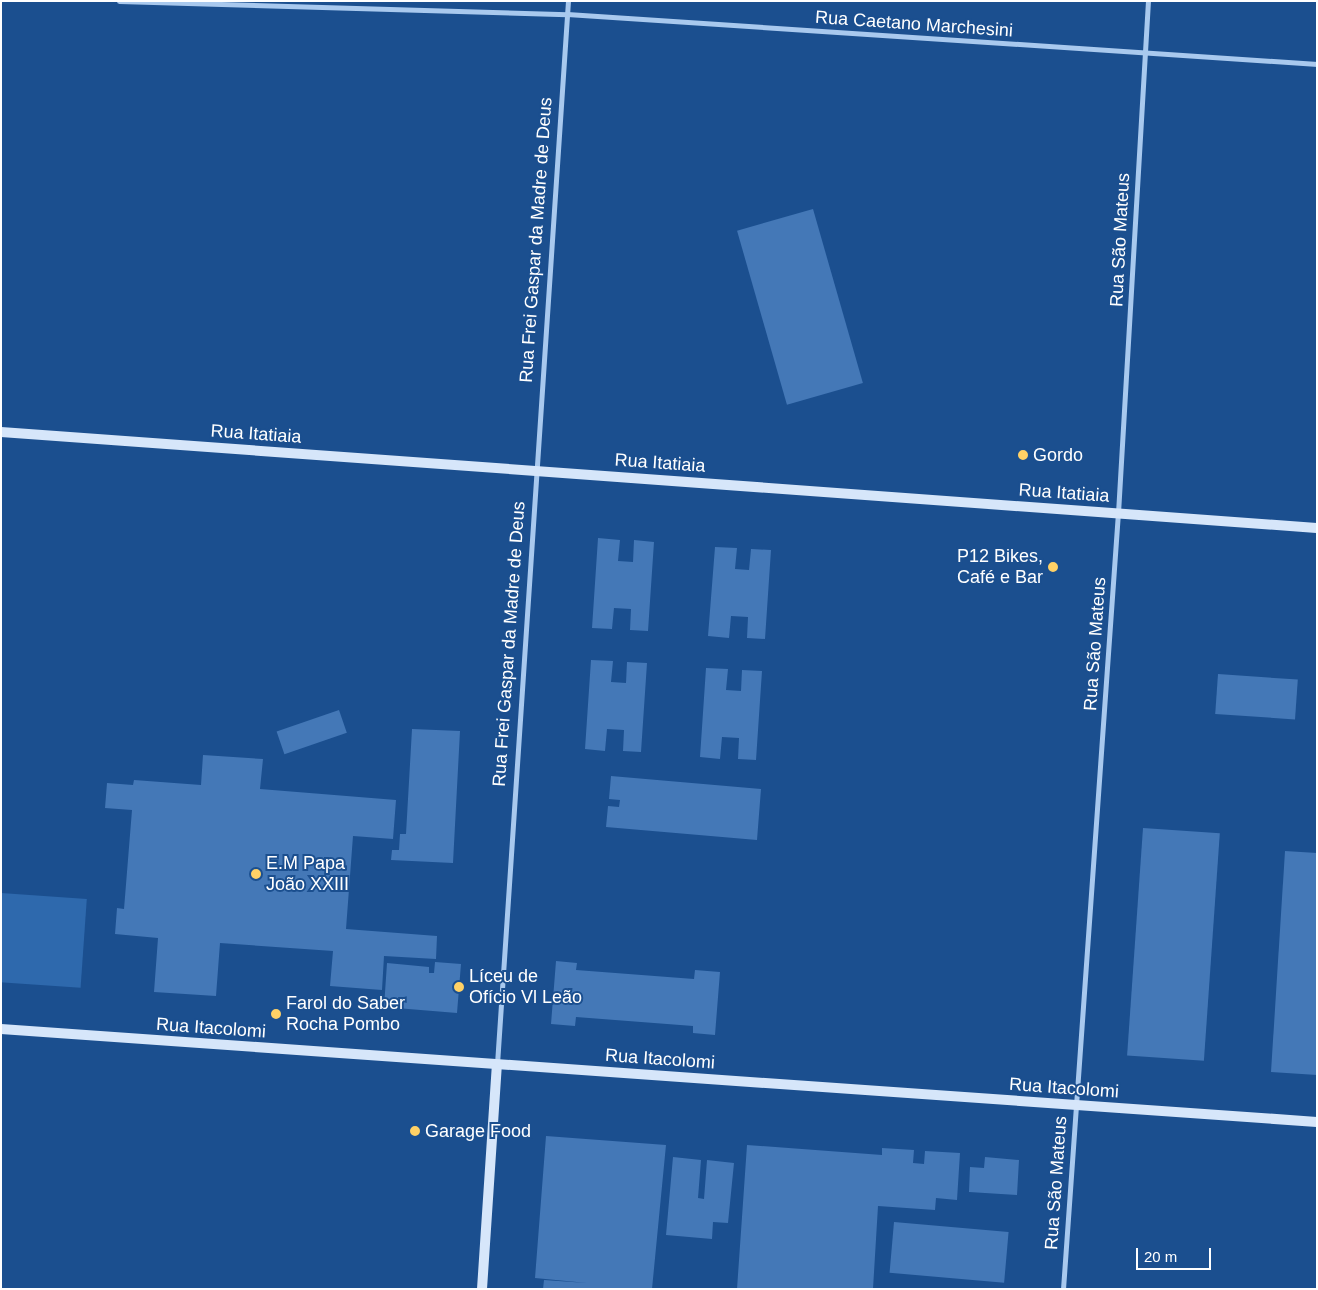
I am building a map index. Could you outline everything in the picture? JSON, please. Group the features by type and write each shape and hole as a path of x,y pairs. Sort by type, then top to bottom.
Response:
{"main road":[{"name":"Rua Itatiaia","path":"1,432 1317,528"},
{"name":"Rua Itacolomi","path":"1,1029 1317,1122"},
{"name":"Rua Frei Gaspar da Madre de Deus","path":"482,1289 497,1064"}],"street":[{"name":"Rua Caetano Marchesini","path":"119,1 567,14 1144,54 1317,64"},
{"name":"Rua Frei Gaspar da Madre de Deus","path":"497,1064 568,1"},
{"name":"Rua São Mateus","path":"1063,1289 1118,513 1148,1"}],"shaded area":[{"path":"1,893 87,899 81,988 1,982"}],"building":[{"path":"813,209 863,383 787,405 737,231"},
{"path":"598,538 620,540 618,561 633,562 634,540 654,542 648,631 630,630 631,609 614,608 612,629 592,628"},
{"path":"715,547 737,548 735,569 749,570 751,549 771,550 765,639 747,638 748,617 731,616 729,638 708,636"},
{"path":"591,660 613,661 611,682 626,683 627,662 647,663 641,752 623,751 624,730 607,729 605,751 585,749"},
{"path":"706,668 728,669 726,690 741,691 742,670 762,671 756,760 738,759 739,738 722,737 720,759 700,757"},
{"path":"1218,674 1298,680 1295,719 1215,714"},
{"path":"339,710 347,733 284,754 277,731"},
{"path":"412,729 460,731 453,863 391,860 392,850 399,850 400,834 406,834"},
{"path":"203,755 263,759 260,789 396,800 393,839 353,836 346,929 437,936 436,959 384,956 382,990 330,986 333,951 220,943 216,996 154,992 158,938 115,934 117,908 124,909 132,810 105,808 107,783 133,785 134,780 201,785"},
{"path":"611,776 761,789 757,840 606,827 608,806 619,807 620,800 609,799"},
{"path":"1143,828 1220,833 1204,1061 1127,1055"},
{"path":"1285,851 1317,853 1317,1075 1271,1072"},
{"path":"556,961 577,963 576,970 694,979 695,970 720,972 715,1035 693,1033 693,1026 576,1017 575,1026 551,1024"},
{"path":"435,962 461,964 457,1013 384,1007 387,963 429,967 429,973 434,973"},
{"path":"546,1136 666,1145 652,1289 543,1289 544,1280 587,1283 535,1278"},
{"path":"747,1145 882,1155 882,1148 914,1150 913,1163 924,1164 925,1151 960,1153 957,1200 936,1198 935,1210 878,1206 873,1289 737,1289"},
{"path":"673,1157 701,1160 698,1198 704,1199 707,1160 734,1163 728,1223 713,1222 712,1239 666,1235"},
{"path":"985,1157 1019,1160 1017,1195 969,1192 970,1167 984,1168"},
{"path":"894,1222 1009,1232 1004,1283 890,1273"}],"place":[{"name":"Gordo","path":"1023,455"},
{"name":"P12 Bikes, Café e Bar","path":"1053,567"},
{"name":"E.M Papa João XXIII","path":"256,874"},
{"name":"Líceu de Ofício Vl Leão","path":"459,987"},
{"name":"Farol do Saber Rocha Pombo","path":"276,1014"},
{"name":"Garage Food","path":"415,1131"}]}
